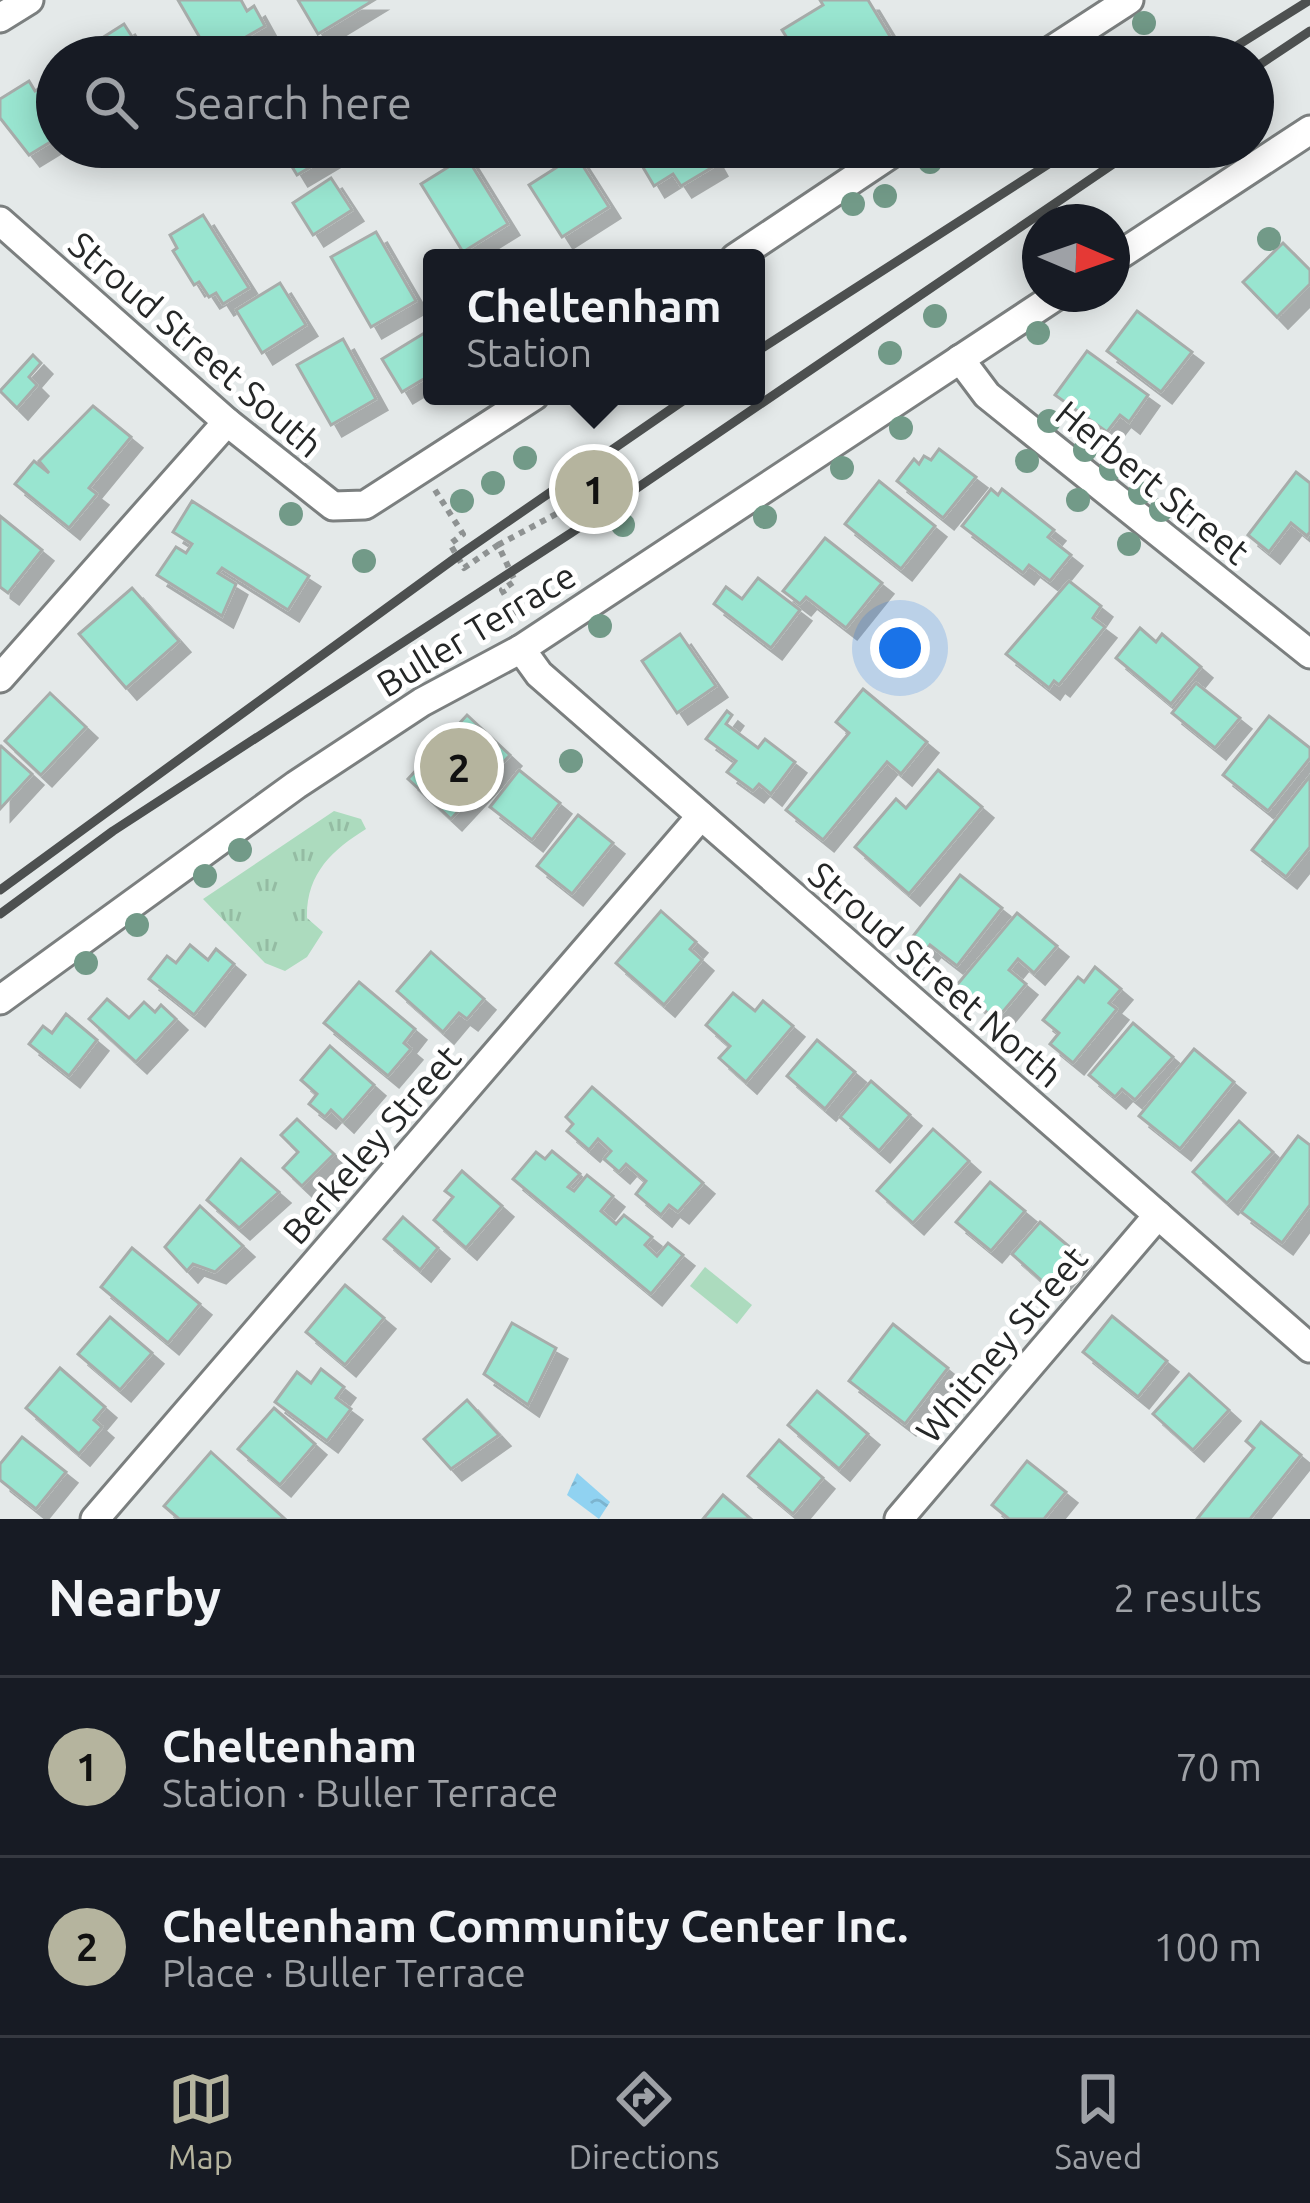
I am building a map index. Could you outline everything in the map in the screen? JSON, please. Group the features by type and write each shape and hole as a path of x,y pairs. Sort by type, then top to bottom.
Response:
{"street":[{"path":"0,18 29,0"},
{"path":"1074,36 1130,0"},
{"path":"1274,154 1310,130"},
{"path":"748,249 870,168"},
{"path":"1130,248 1252,168"},
{"name":"Stroud Street South","path":"0,221 227,422 333,506 365,505 419,467"},
{"name":"Buller Terrace","path":"0,1000 296,784 422,702 521,649 1032,312"},
{"name":"Herbert Street","path":"960,359 987,395 1310,654"},
{"path":"419,467 519,405"},
{"path":"0,678 227,422"},
{"name":"Stroud Street North","path":"521,649 539,674 1310,1348"},
{"name":"Berkeley Street","path":"95,1519 701,816"},
{"name":"Whitney Street","path":"899,1519 1158,1215"}],"path":[{"path":"419,467 463,534 450,544 464,568 558,513"},
{"path":"498,545 515,581 502,590 519,615 521,649"}],"green space":[{"path":"334,811 361,819 366,829 332,855 316,876 307,918 323,932 307,957 285,971 265,963 203,899"},
{"path":"705,1267 752,1305 737,1324 690,1286"}],"water":[{"path":"577,1473 610,1502 599,1519 567,1495"}],"building":[{"path":"178,0 241,0 247,11 254,6 265,26 248,36 199,36"},
{"path":"298,0 374,0 318,34"},
{"path":"820,0 868,0 890,36 786,36 782,30 823,5"},
{"path":"124,24 132,36 105,36"},
{"path":"29,81 36,90 36,151 29,155 0,118 0,99"},
{"path":"447,168 473,168 508,224 461,249 421,184"},
{"path":"556,168 584,168 609,207 562,237 529,185"},
{"path":"643,168 711,168 681,186 673,174 654,186"},
{"path":"331,178 352,210 313,235 293,203"},
{"path":"203,215 249,288 223,304 216,293 209,297 199,282 194,285 173,251 177,248 170,235"},
{"path":"376,232 416,301 371,327 331,257"},
{"path":"1283,243 1310,270 1310,284 1277,317 1243,282"},
{"path":"280,283 306,325 262,353 236,310"},
{"path":"1137,311 1192,352 1161,392 1107,351"},
{"path":"423,334 423,379 402,392 382,359"},
{"path":"343,339 376,399 331,425 297,365"},
{"path":"1087,351 1148,395 1129,422 1120,415 1107,432 1055,395"},
{"path":"33,355 41,363 29,377 37,385 17,408 0,391"},
{"path":"93,406 131,437 89,488 97,494 69,528 15,484 34,461 49,473 39,461"},
{"path":"939,449 976,477 943,518 897,481 914,459 919,464 924,456 931,460"},
{"path":"603,471 614,487 588,505 577,490"},
{"path":"1296,472 1310,483 1310,532 1307,536 1291,523 1269,552 1248,535"},
{"path":"879,481 935,526 901,569 845,524"},
{"path":"991,489 998,495 1002,489 1054,530 1048,537 1071,555 1050,581 1029,565 1023,573 962,526"},
{"path":"192,501 309,576 288,610 222,568 218,573 236,584 222,616 157,575 176,547 186,553 192,544 173,532"},
{"path":"0,516 42,550 8,593 0,587"},
{"path":"825,538 882,583 846,628 806,597 800,604 783,591"},
{"path":"758,578 800,610 771,648 714,604 726,587 742,599"},
{"path":"1069,581 1101,606 1093,618 1105,627 1059,685 1054,681 1049,688 1006,654"},
{"path":"132,588 179,641 126,688 79,634"},
{"path":"1140,628 1156,642 1162,634 1201,667 1171,704 1116,658"},
{"path":"680,634 716,686 677,713 642,661"},
{"path":"1196,683 1240,718 1215,748 1172,713"},
{"path":"863,689 927,742 901,774 887,762 823,840 786,810 849,733 836,722"},
{"path":"50,693 86,727 41,775 5,741"},
{"path":"727,711 732,715 726,724 758,748 765,739 795,762 771,794 759,784 753,791 727,772 736,761 706,739"},
{"path":"467,715 510,755 451,819 408,779"},
{"path":"1269,716 1310,748 1310,758 1268,811 1223,775"},
{"path":"0,747 32,774 0,809"},
{"path":"519,770 560,803 532,840 490,807"},
{"path":"938,770 982,807 909,894 855,847 896,799 906,808"},
{"path":"1310,776 1310,847 1286,877 1252,850"},
{"path":"578,815 613,843 572,894 537,866"},
{"path":"960,875 1002,908 957,966 930,945 922,956 907,944"},
{"path":"661,911 696,942 690,949 702,960 664,1005 616,963"},
{"path":"1017,913 1057,946 1034,973 1018,959 1009,970 1026,984 996,1020 956,986"},
{"path":"190,945 208,960 216,949 234,964 194,1015 149,979 167,956 176,963"},
{"path":"431,952 484,999 467,1019 459,1013 443,1032 397,991"},
{"path":"1095,967 1121,989 1109,1003 1117,1009 1073,1063 1050,1044 1059,1033 1043,1020 1078,977 1084,982"},
{"path":"359,982 415,1029 404,1043 411,1049 388,1076 324,1023"},
{"path":"733,993 755,1011 763,1001 793,1026 746,1082 719,1058 730,1046 706,1025"},
{"path":"107,999 129,1018 144,1002 155,1012 161,1005 176,1019 136,1062 89,1019"},
{"path":"66,1014 97,1040 69,1076 29,1044 43,1026 52,1033"},
{"path":"1133,1023 1173,1057 1135,1100 1122,1089 1115,1097 1089,1075"},
{"path":"817,1040 855,1072 825,1109 787,1076"},
{"path":"330,1046 374,1085 343,1121 331,1110 325,1117 309,1104 317,1094 301,1080"},
{"path":"1194,1049 1234,1082 1180,1149 1139,1116"},
{"path":"871,1081 910,1115 879,1151 840,1117"},
{"path":"592,1087 703,1183 678,1212 669,1205 661,1215 636,1194 646,1181 626,1164 619,1172 604,1159 611,1151 598,1139 589,1150 567,1131 573,1124 566,1117"},
{"path":"297,1119 334,1154 302,1186 283,1168 298,1152 281,1135"},
{"path":"1239,1121 1273,1152 1227,1203 1193,1172"},
{"path":"933,1129 969,1161 913,1223 877,1191"},
{"path":"1298,1136 1310,1145 1310,1205 1282,1243 1241,1212"},
{"path":"552,1151 580,1174 568,1187 574,1191 587,1175 613,1196 601,1211 616,1224 624,1215 652,1237 645,1245 657,1256 668,1243 683,1255 651,1294 513,1179 536,1152 545,1159"},
{"path":"241,1159 279,1192 239,1228 207,1200"},
{"path":"462,1171 502,1206 466,1248 434,1220 453,1197 445,1191"},
{"path":"990,1182 1025,1211 991,1251 956,1222"},
{"path":"200,1206 243,1246 215,1272 193,1264 187,1271 165,1247"},
{"path":"403,1217 438,1248 420,1270 384,1239"},
{"path":"1040,1222 1079,1255 1050,1288 1012,1254"},
{"path":"132,1248 200,1304 168,1343 101,1287"},
{"path":"345,1285 384,1318 345,1365 306,1332"},
{"path":"1112,1316 1167,1361 1138,1397 1083,1352"},
{"path":"110,1317 152,1353 120,1390 78,1354"},
{"path":"512,1323 556,1348 528,1405 484,1374"},
{"path":"893,1324 948,1368 905,1424 849,1381"},
{"path":"60,1368 105,1407 94,1420 102,1427 79,1454 26,1408"},
{"path":"321,1369 344,1387 336,1398 351,1409 327,1441 275,1402 297,1372 311,1383"},
{"path":"1189,1374 1229,1410 1193,1450 1153,1414"},
{"path":"817,1391 868,1434 839,1469 788,1425"},
{"path":"467,1400 499,1435 451,1469 424,1439"},
{"path":"274,1408 315,1444 280,1485 238,1449"},
{"path":"1261,1422 1301,1455 1250,1519 1197,1519 1254,1448 1246,1441"},
{"path":"22,1437 66,1472 36,1509 0,1480 0,1464"},
{"path":"779,1440 823,1478 793,1514 748,1476"},
{"path":"211,1452 285,1519 179,1519 164,1506"},
{"path":"1027,1461 1066,1492 1044,1519 1009,1519 992,1505"},
{"path":"723,1495 751,1519 703,1519"}],"railway":[{"path":"1253,36 1310,0"},
{"path":"1274,55 1310,31"},
{"path":"765,346 1042,168"},
{"path":"765,401 1107,168"},
{"path":"0,890 458,556 677,405"},
{"path":"0,914 113,831 759,405"}],"place":[{"name":"Cheltenham","path":"594,489"},
{"name":"Cheltenham Community Center Inc.","path":"459,767"}]}
